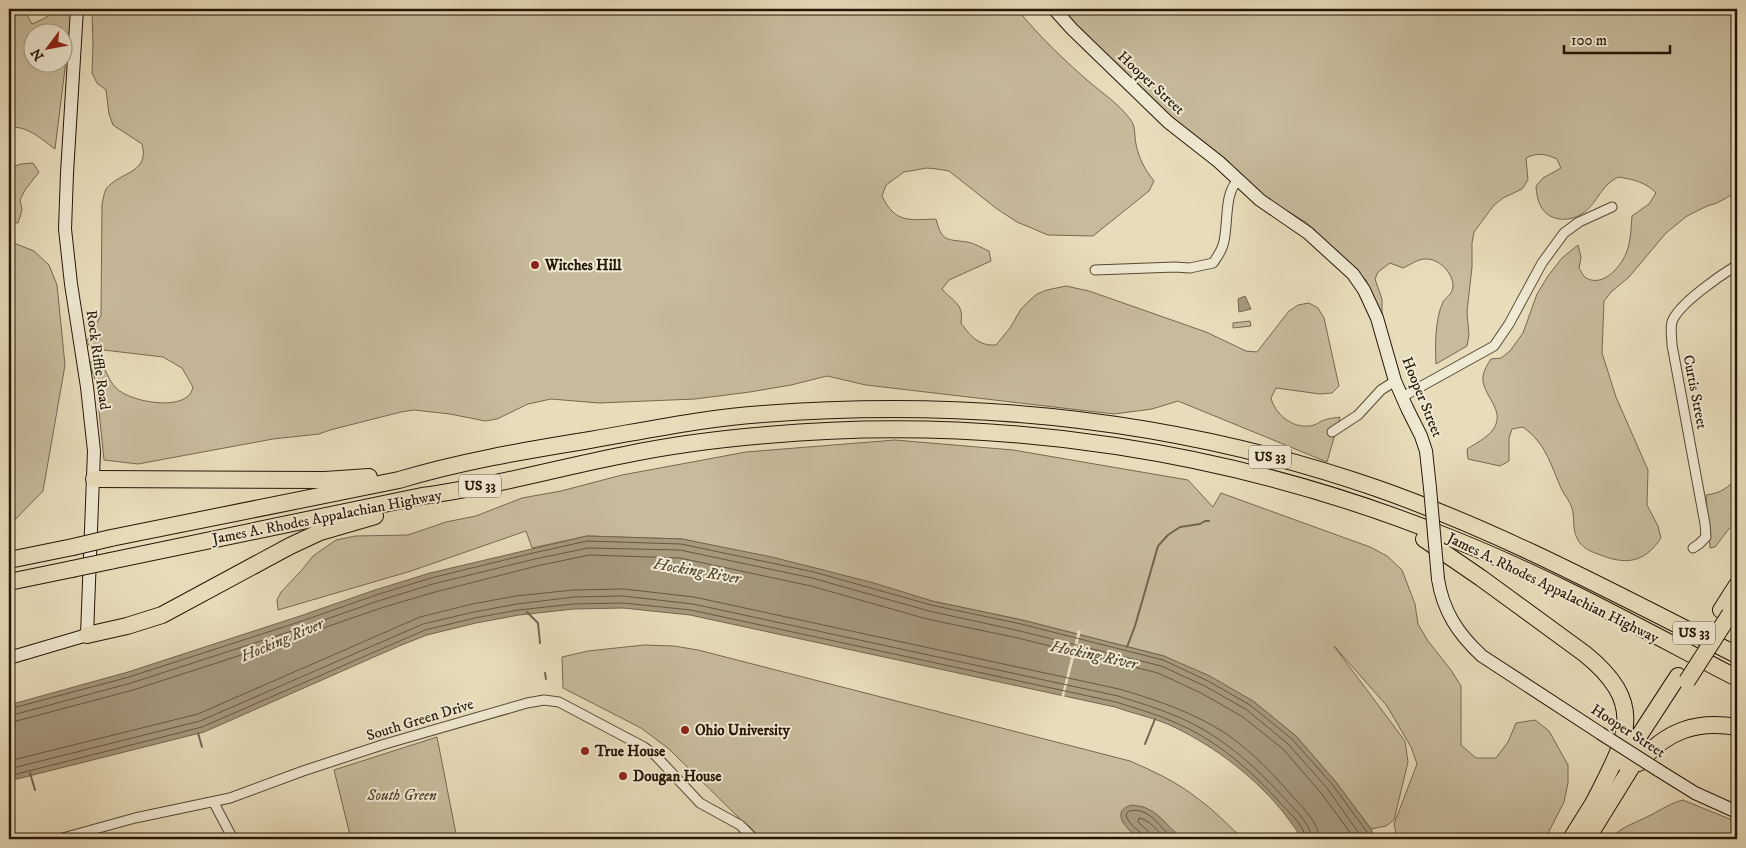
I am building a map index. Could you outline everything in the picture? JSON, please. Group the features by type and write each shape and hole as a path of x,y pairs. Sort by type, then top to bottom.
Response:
{"highway":[{"name":"James A. Rhodes Appalachian Highway","path":"9,560 399,480 424,472 541,448 668,425 760,414 873,409 946,409 1052,416 1102,422 1232,447 1337,476 1412,501 1521,546 1735,653"},
{"name":"James A. Rhodes Appalachian Highway","path":"9,582 667,447 768,435 829,431 942,430 1019,434 1174,456 1264,476 1382,512 1455,539 1527,572 1737,678"},
{"path":"94,480 325,480 424,472"},
{"path":"87,635 127,626 162,614 320,532 365,518 424,504 458,491"},
{"path":"1382,512 1482,578 1585,654 1610,677 1622,699 1626,712 1626,727 1619,752 1594,802"},
{"path":"1571,839 1594,802 1683,678 1729,609 1737,585"},
{"path":"1587,839 1623,782 1683,678"},
{"path":"1623,782 1656,744 1677,732 1701,726 1737,727"}],"street":[{"name":"Rock Riffle Road","path":"78,9 67,166 65,232 94,452 87,635"},
{"name":"Hooper Street","path":"1054,9 1072,29 1168,122 1219,162 1260,200 1308,233 1336,256 1353,274 1364,290 1377,318 1395,381 1422,436 1426,451 1438,579 1444,606 1451,621 1470,646 1482,656 1658,770 1695,793 1737,812"},
{"path":"1094,270 1190,268 1213,263 1223,246 1229,196 1233,184 1239,180"},
{"path":"1402,397 1494,346 1509,324 1542,263 1564,233 1579,222 1612,207"},
{"name":"Curtis Street","path":"1693,548 1706,537 1705,524 1672,345 1672,325 1680,309 1705,287 1737,265"},
{"path":"1332,432 1358,415 1381,390 1395,381"},
{"path":"9,658 87,635"},
{"name":"South Green Drive","path":"59,839 135,818 214,803 384,744 527,702 544,700 559,702 644,747 656,756 700,803 740,825 754,839"},
{"path":"214,803 233,839"}],"green space":[{"path":"9,9 27,9 27,15 31,22 22,22 22,72 65,72 55,149 39,137 16,127 9,127"},
{"path":"58,9 72,12 71,22 36,22"},
{"path":"92,9 1017,9 1059,55 1115,103 1130,119 1141,159 1154,181 1149,191 1093,236 1048,235 1017,222 997,209 949,171 927,168 904,172 886,185 882,196 887,205 897,215 903,218 918,220 936,219 940,232 946,238 975,244 989,251 991,261 949,280 942,289 957,303 961,311 961,323 976,340 985,344 996,345 1010,328 1021,309 1037,294 1066,286 1089,291 1206,332 1246,351 1257,352 1289,311 1298,305 1309,303 1318,308 1324,318 1339,386 1332,393 1320,394 1276,388 1271,398 1280,414 1296,425 1312,426 1325,420 1340,417 1327,462 1178,401 1152,409 1114,414 866,385 827,376 791,385 695,399 599,403 551,399 528,404 497,419 485,421 450,414 414,410 319,434 273,439 138,464 104,460 96,382 89,363 99,357 113,385 122,393 140,400 161,403 180,401 189,395 193,387 182,368 163,357 95,349 86,343 101,315 102,204 105,192 112,183 138,167 142,161 143,154 142,144 113,125 109,114 106,90 97,83 92,73"},
{"path":"1060,9 1737,9 1737,192 1687,216 1666,233 1629,277 1611,292 1604,301 1602,353 1616,397 1648,470 1647,505 1658,526 1661,538 1654,547 1640,557 1625,561 1607,558 1591,552 1583,546 1575,535 1571,505 1561,488 1548,457 1537,440 1523,427 1512,429 1509,438 1509,461 1500,466 1468,459 1467,449 1487,436 1496,424 1496,411 1483,381 1485,369 1491,359 1501,358 1510,351 1523,333 1537,294 1548,276 1562,258 1578,245 1581,257 1579,268 1586,278 1599,280 1611,274 1625,257 1630,238 1632,216 1649,204 1656,193 1652,189 1638,182 1618,177 1608,184 1585,212 1573,218 1556,218 1550,216 1541,207 1536,186 1543,178 1561,168 1557,159 1542,154 1526,158 1528,180 1522,189 1503,198 1494,205 1474,232 1467,312 1469,335 1467,346 1436,364 1438,316 1443,302 1453,286 1448,271 1440,263 1430,259 1422,259 1403,268 1390,263 1378,272 1375,279 1382,299 1382,318 1366,280 1307,223 1261,195 1227,160 1145,96"},
{"path":"33,163 39,172 20,200 22,210 18,223 9,222 9,168"},
{"path":"9,241 34,251 49,265 57,285 65,365 43,491 9,526"},
{"path":"1250,321 1251,326 1233,328 1233,323"},
{"path":"895,440 1013,450 1188,480 1213,507 1221,493 1370,547 1387,556 1402,570 1415,604 1418,624 1461,686 1461,745 1476,758 1496,758 1508,742 1516,723 1535,720 1549,731 1568,765 1568,783 1564,802 1545,839 1397,839 1394,824 1417,764 1411,747 1387,706 1334,646 1405,741 1408,762 1394,820 1386,826 1371,829 1335,781 1296,736 1253,701 1164,656 1022,620 932,601 815,568 682,539 587,536 532,548 526,531 411,571 278,610 277,600 281,592 313,556 336,540 355,536 408,535 446,522 476,516 522,498 561,491 622,475 746,452"},
{"path":"1737,476 1737,522 1715,547 1710,548 1706,495 1724,489"},
{"path":"644,645 674,646 698,650 1130,761 1165,777 1189,792 1243,839 760,839 750,827 669,749 641,728 563,688 562,657 588,651"},
{"name":"South Green","path":"437,737 457,839 351,839 334,770"},
{"path":"1683,800 1737,822 1737,839 1609,839 1629,825"}],"water":[{"path":"1245,296 1251,309 1239,312 1238,299"},
{"name":"Hocking River","path":"587,536 682,539 772,557 874,583 932,601 1022,620 1164,656 1210,676 1253,701 1296,736 1335,781 1371,829 1376,839 1302,839 1277,805 1229,760 1174,727 1115,707 690,615 623,608 574,609 519,615 427,635 204,732 9,781 9,705 128,672 430,573"},
{"path":"1132,805 1144,807 1154,812 1176,833 1187,839 1152,840 1138,837 1127,828 1121,817 1121,812"}],"pier":[{"path":"1078,630 1081,631 1064,699 1061,698"}],"waterway":[{"name":"Hocking River","path":"1127,647 1158,546 1168,535 1180,527 1209,521"},
{"path":"527,612 538,623 540,643"},
{"path":"545,673 546,679"},
{"path":"1145,744 1155,719"},
{"path":"198,733 202,747"},
{"path":"30,773 35,790"}],"place":[{"name":"Witches Hill","path":"535,265"},
{"name":"Ohio University","path":"685,730"},
{"name":"True House","path":"585,751"},
{"name":"Dougan House","path":"623,776"}]}
